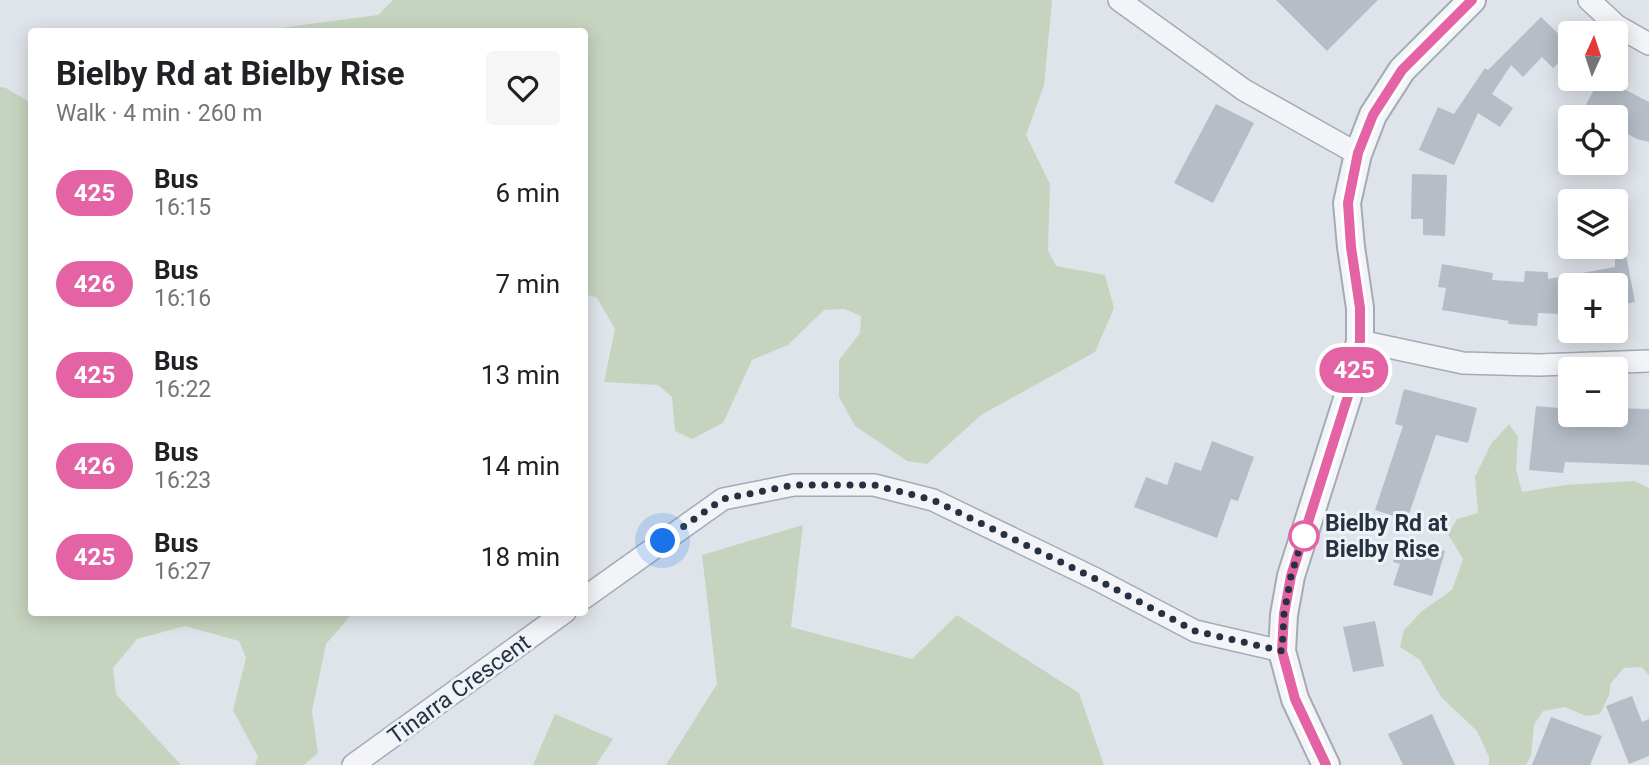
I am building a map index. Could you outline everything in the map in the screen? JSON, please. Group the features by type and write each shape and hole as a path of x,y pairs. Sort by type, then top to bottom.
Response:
{"street":[{"path":"1119,0 1244,90 1358,153"},
{"path":"1326,765 1295,699 1282,651 1284,614 1291,576 1348,396 1360,341 1360,308 1348,203 1358,153 1373,115 1402,70 1472,0"},
{"path":"1590,0 1617,26 1649,44"},
{"path":"1360,341 1463,362 1539,365 1649,361"},
{"path":"588,595 723,499 794,485 874,485 933,500 1096,579 1195,631 1282,651"},
{"name":"Tinarra Crescent","path":"353,765 559,616"}],"green space":[{"path":"393,0 1051,0 1044,85 1026,135 1050,184 1048,250 1056,266 1105,275 1114,308 1095,352 981,415 927,464 907,461 855,426 839,397 839,360 860,333 861,316 844,309 824,310 788,345 752,360 723,423 692,439 675,431 672,397 658,385 604,382 615,329 597,298 588,295 588,28 280,28 378,15"},
{"path":"0,87 28,101 28,616 350,616 326,644 312,711 318,753 304,765 255,765 258,757 233,710 246,658 239,641 185,626 137,639 113,668 116,694 181,765 0,765"},
{"path":"1509,424 1518,437 1516,469 1522,492 1565,485 1634,481 1649,488 1649,675 1641,667 1624,668 1611,683 1609,695 1600,714 1586,716 1565,707 1543,711 1534,725 1531,756 1526,765 1489,765 1489,757 1477,731 1441,697 1420,660 1400,647 1404,630 1422,611 1452,590 1463,559 1448,534 1457,519 1478,513 1475,477 1491,444"},
{"path":"803,525 791,627 912,659 957,615 1079,693 1104,765 666,765 717,684 702,555"},
{"path":"555,714 613,739 596,765 533,765"}],"building":[{"path":"1276,0 1378,0 1327,51"},
{"path":"1541,17 1558,33 1558,63 1553,68 1542,57 1523,77 1511,65 1492,94 1513,108 1500,127 1478,113 1454,165 1419,150 1438,107 1454,114 1485,68 1488,70"},
{"path":"1593,91 1628,91 1649,102 1649,142 1628,134 1628,105 1586,105"},
{"path":"1216,104 1254,123 1213,203 1174,183"},
{"path":"1412,174 1447,175 1445,236 1423,235 1423,219 1411,219"},
{"path":"1615,259 1627,259 1635,302 1628,303 1628,273 1582,273 1615,267"},
{"path":"1442,264 1493,273 1492,280 1524,282 1525,271 1548,272 1548,279 1558,277 1558,314 1538,313 1537,326 1508,324 1509,321 1442,310 1446,288 1438,287"},
{"path":"1404,389 1477,408 1468,443 1436,435 1407,520 1375,510 1403,426 1395,424"},
{"path":"1536,406 1558,408 1558,427 1628,427 1628,408 1649,409 1649,465 1565,462 1563,473 1529,470"},
{"path":"1212,441 1254,457 1238,501 1231,499 1217,538 1134,507 1146,477 1167,485 1175,462 1201,471"},
{"path":"1399,538 1445,551 1432,596 1393,585 1400,564 1393,562"},
{"path":"1375,621 1384,666 1353,672 1343,627"},
{"path":"1632,696 1642,722 1649,719 1649,756 1629,764 1606,706"},
{"path":"1432,714 1455,765 1403,765 1388,734"},
{"path":"1551,717 1602,736 1590,765 1532,765"}],"bus line":[{"name":"425","path":"1326,765 1295,699 1282,651 1284,614 1291,576 1348,396 1360,341 1360,308 1348,203 1358,153 1373,115 1402,70 1472,0"}],"place":[{"name":"Bielby Rd at Bielby Rise","path":"1304,536"}],"route":[{"path":"663,541 723,499 794,485 874,485 933,500 1096,579 1195,631 1282,651 1284,614 1291,576 1307,524 1304,536"}]}
